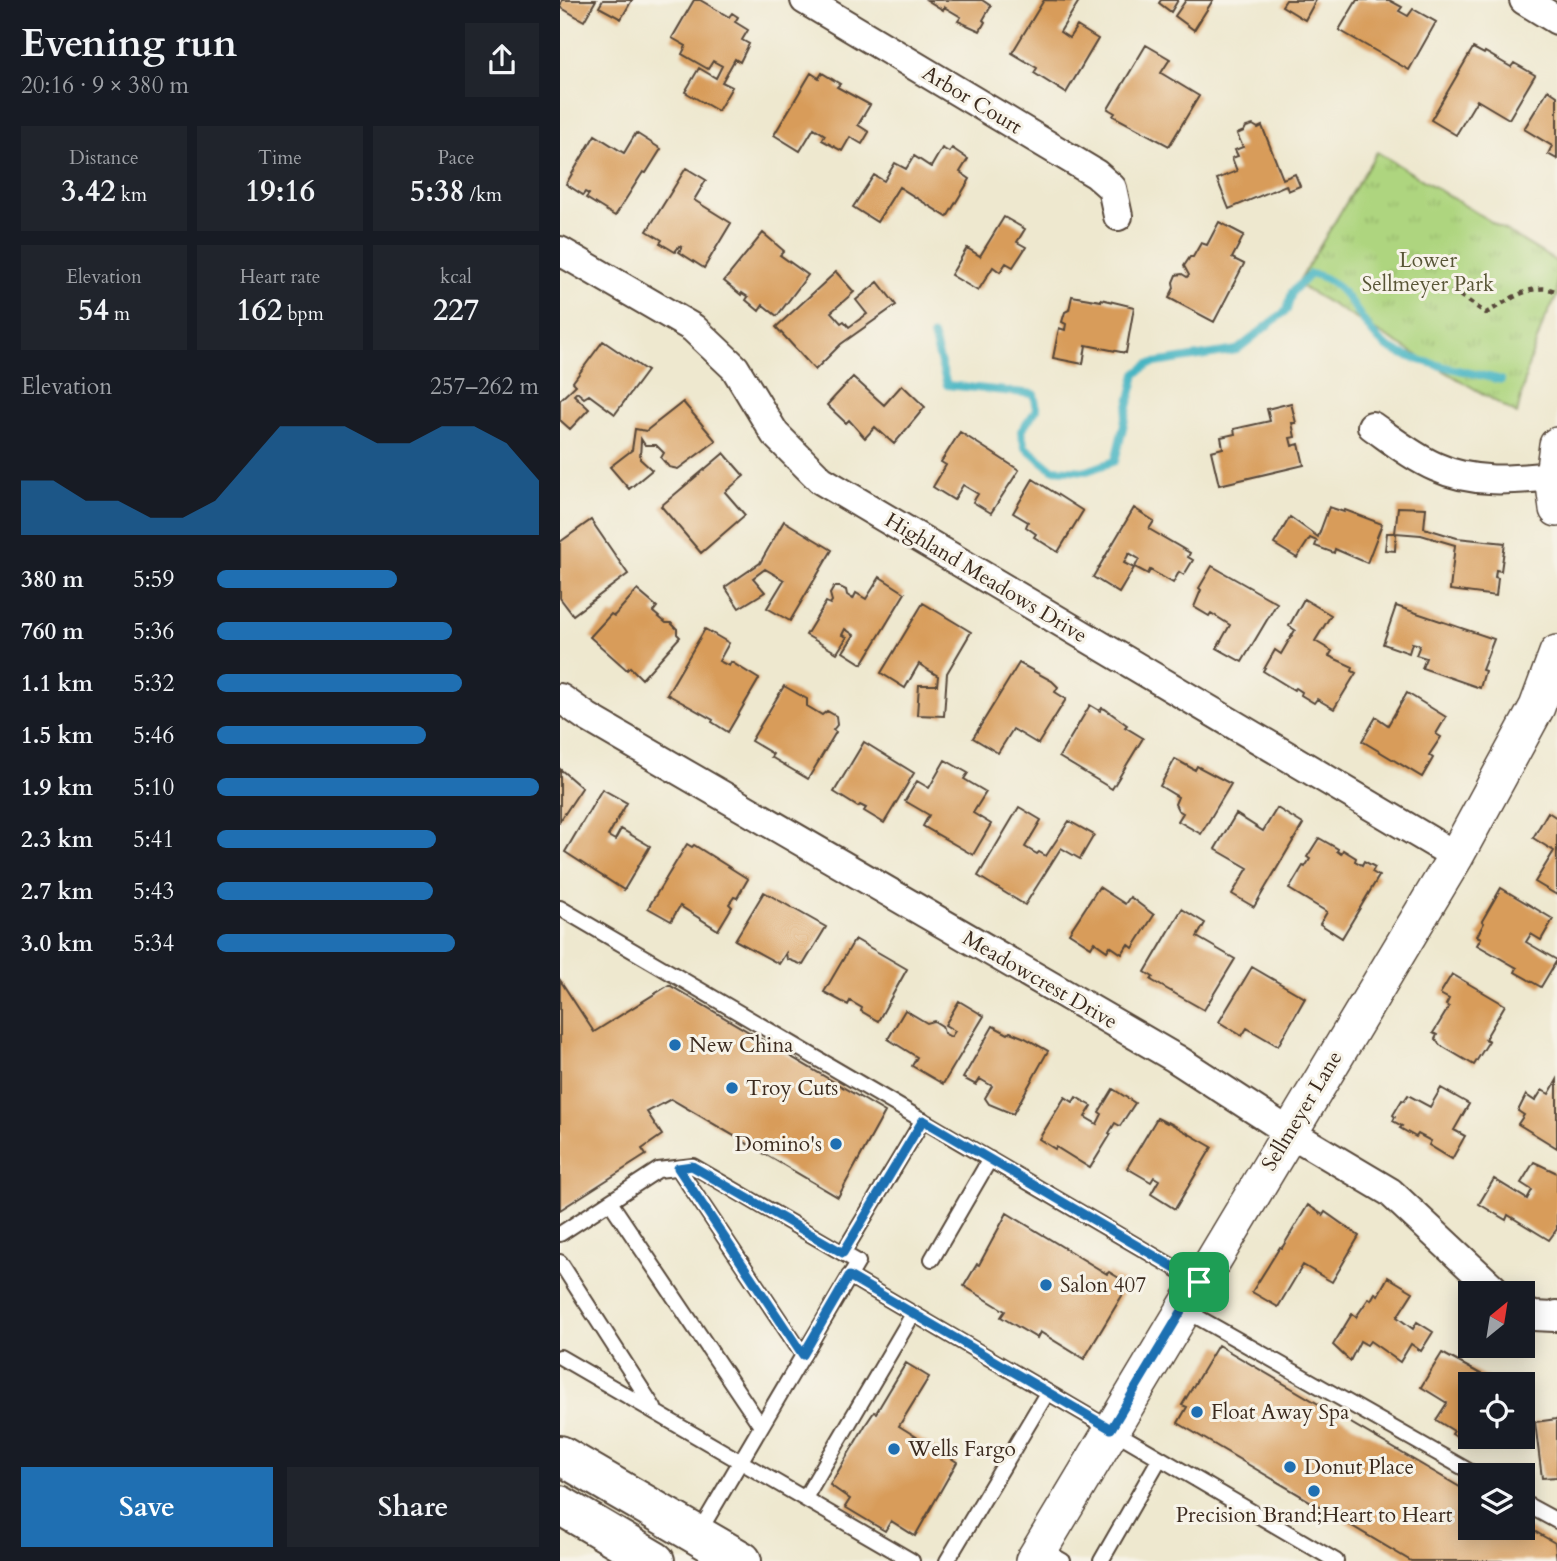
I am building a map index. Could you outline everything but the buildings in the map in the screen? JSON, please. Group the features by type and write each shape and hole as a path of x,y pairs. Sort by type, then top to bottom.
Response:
{"main road":[{"path":"560,1455 743,1561"},
{"path":"560,1505 655,1561"}],"street":[{"name":"Arbor Court","path":"805,0 1096,174 1112,188 1118,216"},
{"path":"1524,0 1557,20"},
{"name":"Highland Meadows Drive","path":"560,251 693,328 736,368 775,434 821,480 1456,856"},
{"path":"1372,426 1436,467 1471,478 1502,481 1556,477"},
{"name":"Sellmeyer Lane","path":"1046,1557 1111,1429 1456,856 1537,707 1557,653"},
{"name":"Meadowcrest Drive","path":"560,698 587,717 1175,1058 1289,1132 1390,1192 1485,1281"},
{"path":"1535,1317 1556,1316"}],"lane":[{"path":"560,908 990,1159 1191,1296 1458,1464"},
{"path":"843,1253 923,1120"},
{"path":"932,1259 990,1159"},
{"path":"560,1234 658,1170 692,1166 858,1262 698,1535"},
{"path":"678,1168 803,1355"},
{"path":"610,1202 761,1426"},
{"path":"560,1262 656,1412"},
{"path":"849,1276 1336,1561"},
{"path":"805,1498 913,1314"},
{"path":"560,1357 912,1561"},
{"path":"947,1561 1047,1393"},
{"path":"1101,1561 1160,1458"},
{"path":"1535,1509 1557,1521"}],"path":[{"path":"1452,290 1486,313 1527,291 1557,292"}],"green space":[{"name":"Lower Sellmeyer Park","path":"1377,152 1557,262 1557,296 1544,321 1529,363 1517,414 1297,284"}],"waterway":[{"path":"933,336 947,385 1034,394 1037,409 1021,431 1025,447 1052,469 1087,471 1115,461 1136,374 1149,364 1237,350 1287,310 1292,292 1310,274 1333,283 1373,334 1391,349 1421,360 1501,380"}],"place":[{"name":"New China","path":"675,1045"},
{"name":"Troy Cuts","path":"732,1088"},
{"name":"Domino's","path":"836,1144"},
{"name":"Salon 407","path":"1046,1285"},
{"name":"Float Away Spa","path":"1197,1412"},
{"name":"Wells Fargo","path":"894,1449"},
{"name":"Donut Place","path":"1290,1467"},
{"name":"Precision Brand;Heart to Heart","path":"1314,1491"}],"route":[{"path":"923,1120 1199,1282 1111,1429 849,1276 803,1355 678,1168 692,1166 843,1253 923,1120"}]}
